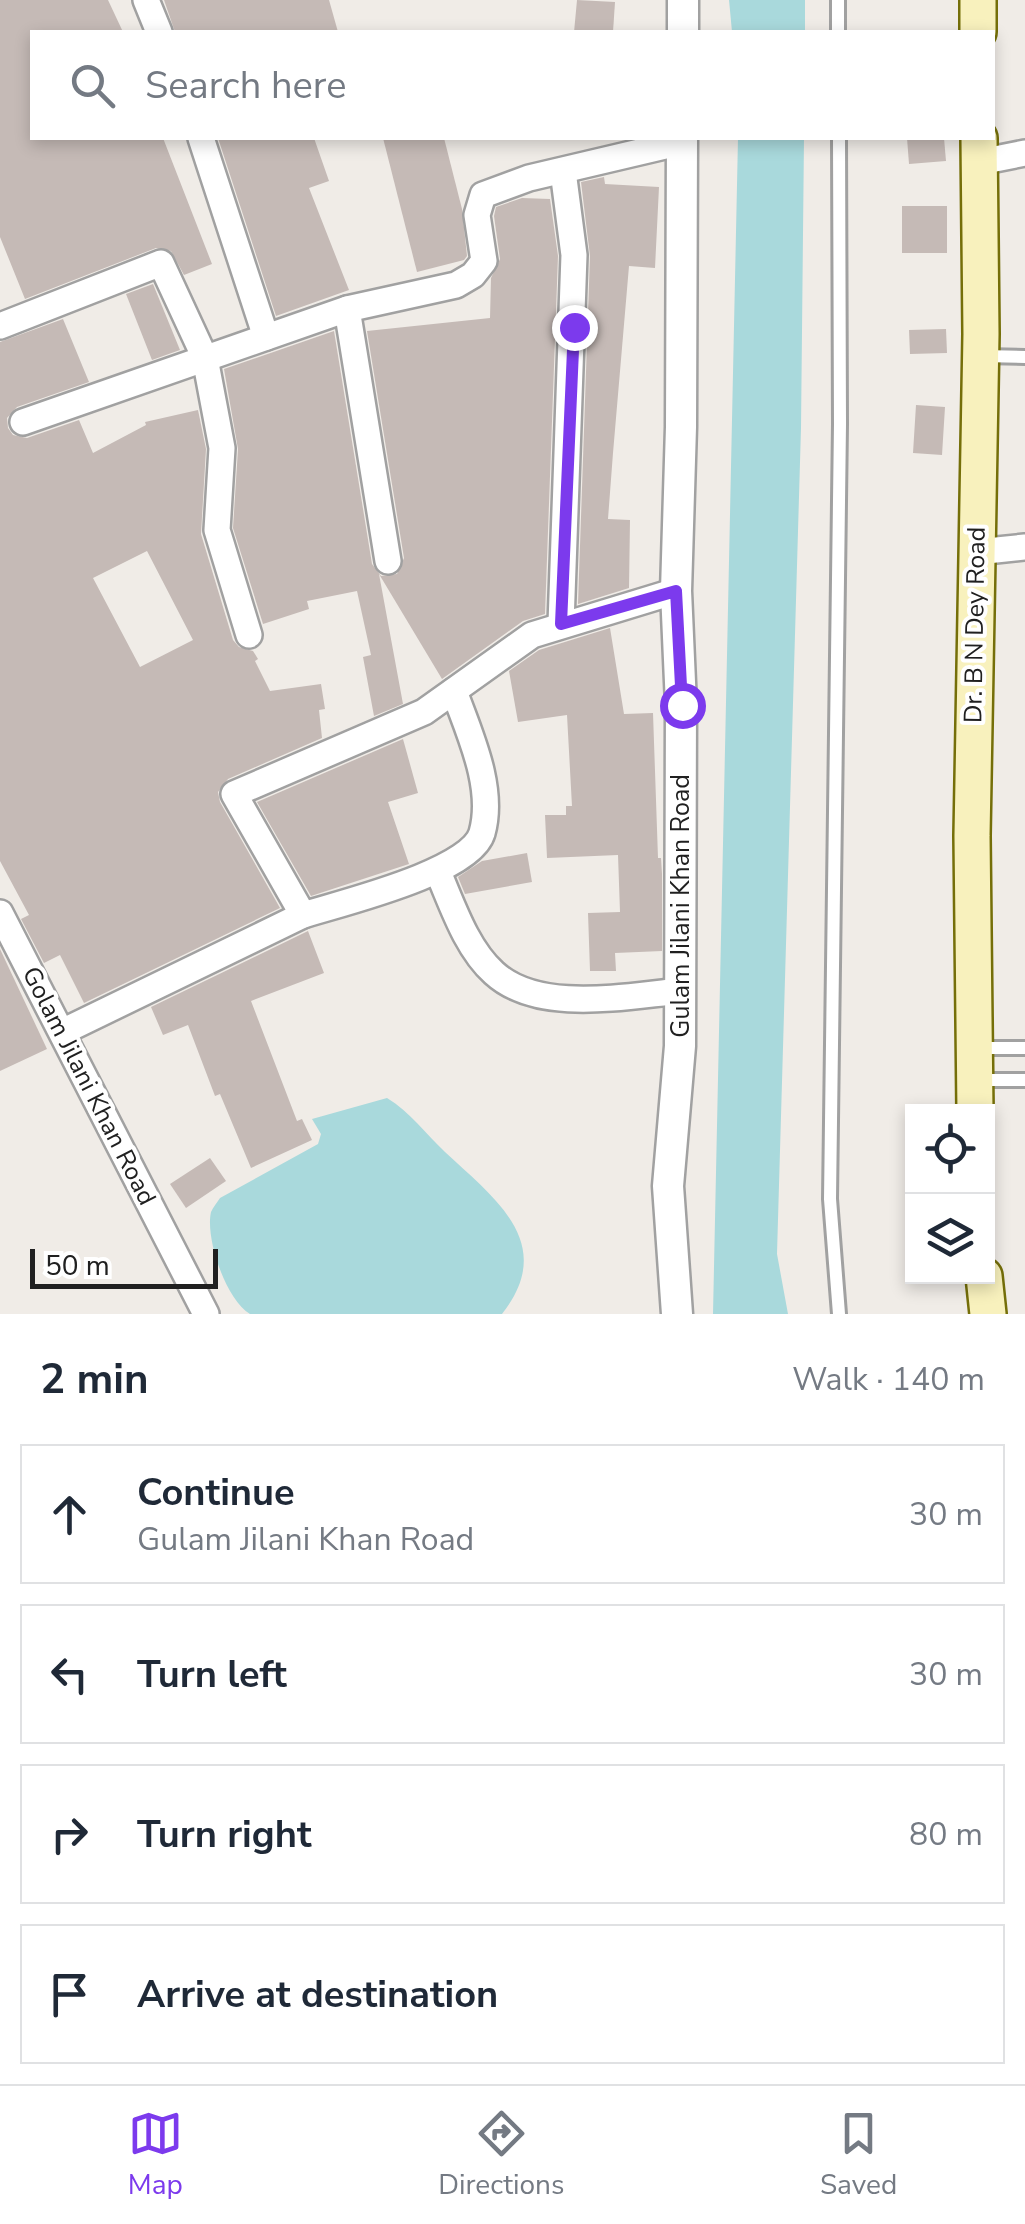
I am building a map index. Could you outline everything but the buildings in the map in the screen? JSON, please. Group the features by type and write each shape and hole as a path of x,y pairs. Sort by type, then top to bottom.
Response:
{"main road":[{"path":"978,0 978,30"},
{"name":"Dr. B N Dey Road","path":"975,1080 972,836 980,150"},
{"path":"985,1284 988,1314"}],"street":[{"path":"146,0 158,30"},
{"path":"683,0 683,30"},
{"path":"202,140 266,337"},
{"path":"23,422 347,310 456,285 474,275 484,262 477,216 483,195 529,178 682,140"},
{"name":"Gulam Jilani Khan Road","path":"677,1314 668,1186 680,1046 682,705 676,591 682,140"},
{"path":"980,150 1025,153"},
{"path":"561,624 574,255 563,171"},
{"path":"0,326 160,263 205,358 222,448 218,530 249,636"},
{"path":"347,310 388,562"},
{"path":"977,552 1025,547"},
{"path":"304,915 234,794 424,712 532,635 676,591"},
{"path":"62,1032 304,915 438,872 468,852 482,836 484,802 479,763 454,690"},
{"path":"438,872 454,910 483,959 494,974 521,988 563,1000 680,992"},
{"name":"Golam Jilani Khan Road","path":"0,912 206,1314"}],"lane":[{"path":"838,0 838,30"},
{"path":"839,140 840,424 830,1199 839,1314"},
{"path":"980,356 1025,357"},
{"path":"975,1080 1025,1048"},
{"path":"975,1080 1025,1080"}],"water":[{"path":"729,0 805,0 805,30 732,30"},
{"path":"738,140 804,140 801,428 777,1254 788,1314 713,1314"},
{"path":"387,1098 482,1187 513,1224 524,1265 518,1289 502,1314 250,1314 233,1296 219,1268 211,1237 213,1208 220,1198 318,1144 321,1134 312,1119"}],"route":[{"path":"574,327 561,624 676,591 682,705"}]}
